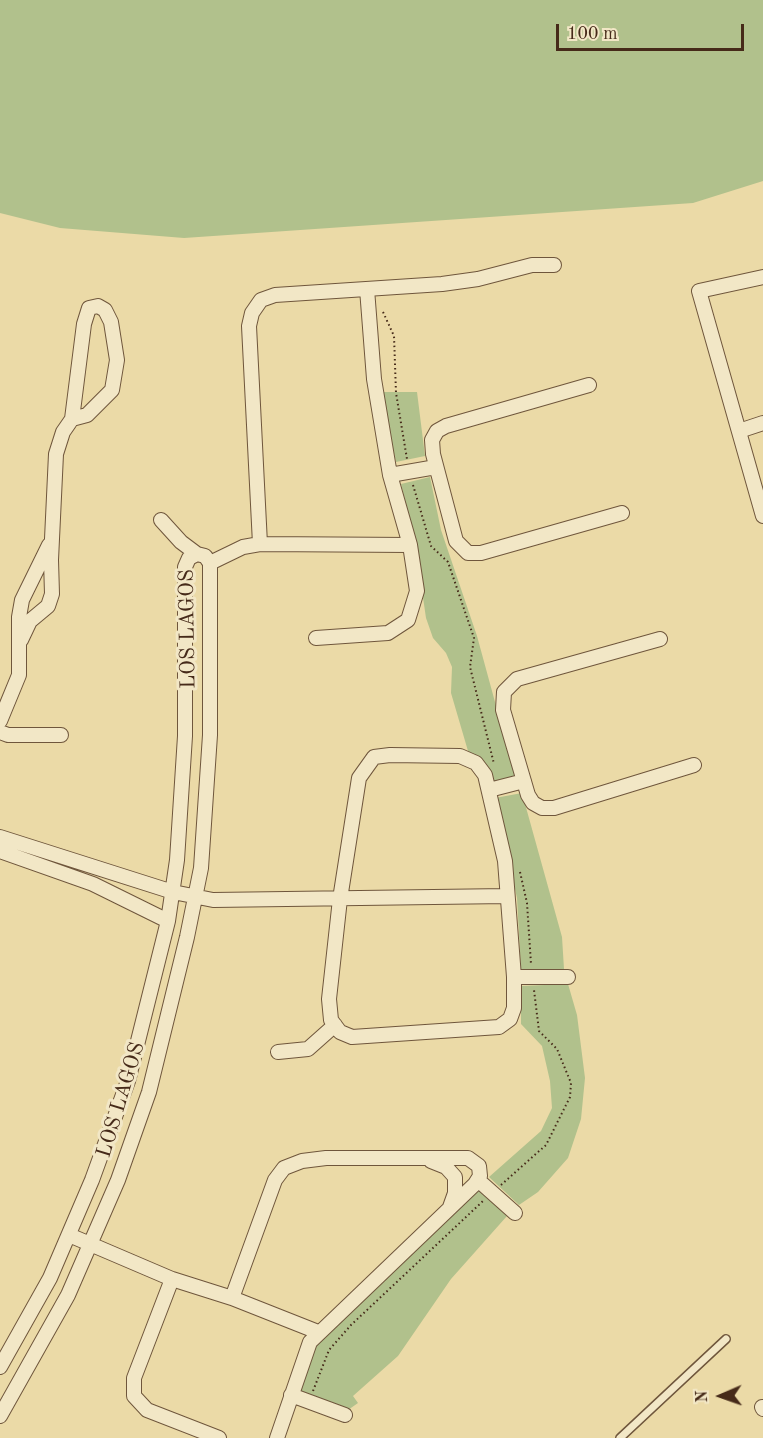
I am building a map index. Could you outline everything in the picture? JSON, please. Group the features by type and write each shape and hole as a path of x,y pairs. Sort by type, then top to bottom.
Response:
{"street":[{"path":"260,544 249,326 252,312 258,302 270,295 451,283 532,265 554,265"},
{"path":"763,277 699,291 763,516"},
{"path":"316,638 388,633 408,620 417,591 410,545 390,475 374,380 367,289"},
{"path":"21,640 30,621 48,606 52,594 56,454 63,432 72,419 84,324 89,308 98,306 105,310 111,322 117,360 112,390 87,415 72,419"},
{"path":"588,385 441,428 434,436 431,445 436,467 456,541 463,550 472,554 622,513"},
{"path":"739,431 763,423"},
{"path":"390,475 436,467"},
{"path":"161,520 181,542 197,554"},
{"path":"0,721 19,675 21,640 19,617 22,600 52,539"},
{"path":"210,564 243,548 260,544 410,545"},
{"name":"LOS LAGOS","path":"0,1367 50,1278 92,1180 128,1081 168,921 173,892 185,736 185,567 189,558 197,554 206,556 210,564 210,735 201,868 149,1092 118,1180 68,1295 0,1416"},
{"path":"186,586 191,580 199,578 210,585"},
{"path":"660,639 522,676 507,686 502,704 524,781 533,803 548,809 694,765"},
{"path":"0,732 8,735 61,735"},
{"path":"390,755 460,756 476,763 485,775 489,790 505,861 514,977 514,1008 510,1018 500,1027 352,1037 340,1032 331,1020 329,999 340,899 359,778 374,758 390,755"},
{"path":"489,790 524,781"},
{"path":"0,837 195,897 235,900 507,896"},
{"path":"0,851 93,884 168,921"},
{"path":"93,884 98,867"},
{"path":"514,977 568,977"},
{"path":"278,1052 308,1049 335,1025"},
{"path":"232,1298 275,1180 284,1168 302,1161 326,1158 463,1158 473,1160 479,1166 477,1182 310,1342 277,1438"},
{"path":"423,1158 446,1167 463,1185 477,1182 492,1192 514,1213"},
{"path":"450,1209 455,1192 456,1166 463,1158"},
{"path":"69,1235 172,1279 232,1298 318,1332"},
{"path":"172,1279 134,1378 134,1396 147,1410 219,1438"},
{"path":"291,1395 345,1415"}],"lane":[{"path":"620,1438 726,1339"}],"path":[{"path":"381,309 394,336 396,393 409,471 431,546 448,562 474,638 470,667 495,765"},
{"path":"309,1402 329,1350 351,1324 492,1192 546,1145 570,1098 571,1083 557,1049 539,1030 532,977 527,903 519,868"}],"green space":[{"path":"0,0 763,0 763,181 693,203 184,238 60,228 0,213"},
{"path":"380,392 417,392 425,456 396,462"},
{"path":"430,477 441,530 477,636 516,779 494,784 468,751 451,693 452,667 446,653 433,638 426,618 414,536 401,484"},
{"path":"522,793 562,937 564,969 521,971 517,898 495,798"},
{"path":"568,984 577,1015 585,1078 581,1119 568,1158 538,1192 519,1205 489,1177 541,1131 552,1108 550,1081 542,1046 521,1024 521,986"},
{"path":"477,1188 507,1216 451,1279 398,1356 353,1396 358,1403 348,1410 297,1393 311,1353 320,1339"}]}
